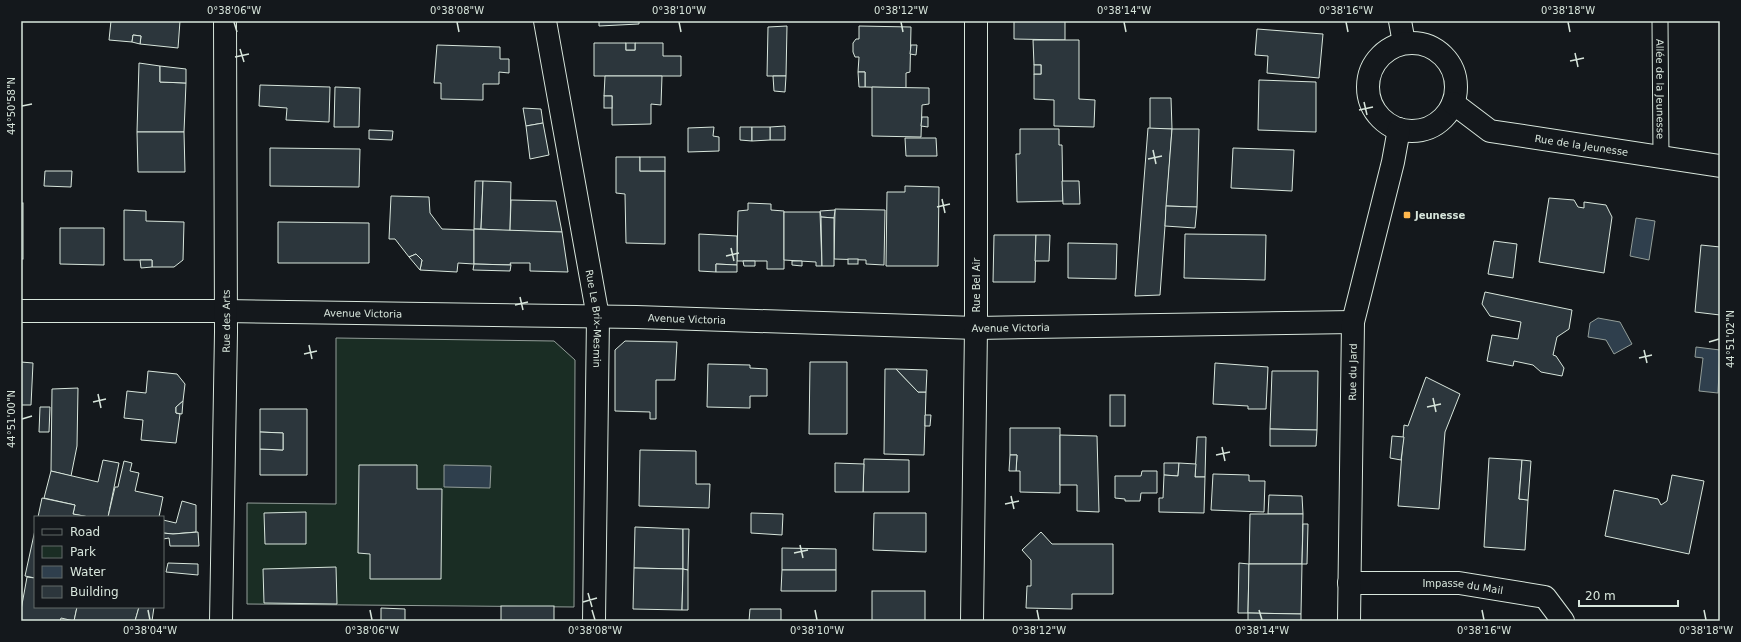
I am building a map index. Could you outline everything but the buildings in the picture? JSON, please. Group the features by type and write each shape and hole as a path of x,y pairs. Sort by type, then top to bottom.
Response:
{"street":[{"name":"Rue des Arts","path":"221,621 225,311 225,21"},
{"name":"Rue Le Brix-Mesmin","path":"545,21 598,317 594,621"},
{"name":"Rue Bel Air","path":"972,621 976,328 976,21"},
{"path":"1400,21 1404,43"},
{"path":"1404,43 1418,43 1430,47 1441,54 1450,64 1455,77 1456,90 1453,103 1446,114 1436,123 1425,129 1399,129 1386,122 1375,112 1369,99 1368,84 1371,70 1379,57 1391,48 1404,43"},
{"name":"Rue de la Jeunesse","path":"1453,103 1490,131 1720,166"},
{"name":"Rue du Jard","path":"1349,621 1354,322 1393,162 1399,129"},
{"name":"Avenue Victoria","path":"21,311 225,311 644,317 976,328 1354,322"},
{"name":"Impasse du Mail","path":"1349,583 1459,583 1545,597 1563,621"}],"lane":[{"name":"Allée de la Jeunesse","path":"1660,21 1661,158"}],"green space":[{"path":"336,338 554,341 575,360 574,607 247,604 247,503 336,504"}],"water":[{"path":"1636,218 1655,221 1649,260 1630,256"},
{"path":"1598,318 1620,322 1632,344 1614,354 1606,340 1588,337 1590,323"},
{"path":"1696,347 1720,350 1718,393 1699,391 1703,358 1695,357"},
{"path":"444,465 491,466 490,488 444,487"}],"place":[{"name":"Jeunesse","path":"1407,215"}]}
